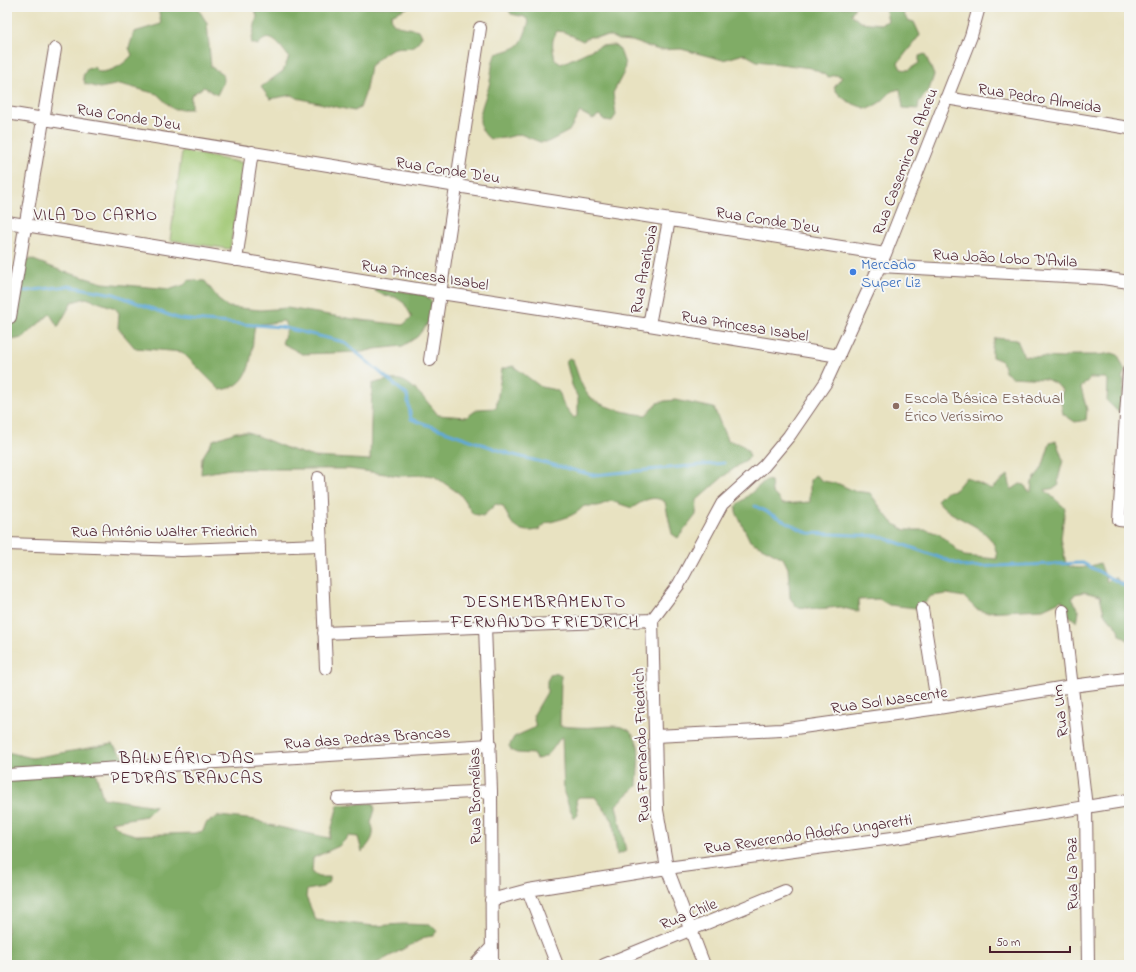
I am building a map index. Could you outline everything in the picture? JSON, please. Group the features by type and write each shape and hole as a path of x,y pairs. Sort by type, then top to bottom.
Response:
{"street":[{"name":"Rua Casemiro de Abreu","path":"652,620 679,584 722,504 764,466 789,436 826,382 885,254 971,36 979,7"},
{"path":"430,360 480,28"},
{"path":"10,317 55,49"},
{"name":"Rua Pedro Almeida","path":"946,98 1129,128"},
{"name":"Rua Conde D'eu","path":"7,112 457,186 885,254"},
{"path":"236,260 252,152"},
{"name":"Rua Arariboia","path":"649,325 669,220"},
{"name":"Rua Princesa Isabel","path":"7,222 839,356"},
{"name":"Rua João Lobo D'Avila","path":"880,266 1103,278 1129,282"},
{"path":"1124,521 1129,371"},
{"path":"318,478 326,668"},
{"name":"Rua Antônio Walter Friedrich","path":"7,544 181,550 321,545"},
{"path":"922,609 938,708"},
{"name":"Rua Um","path":"1063,611 1086,807"},
{"path":"324,633 652,620"},
{"name":"Rua Fernando Friedrich","path":"652,620 656,810 667,868 704,965"},
{"name":"Rua Bromélias","path":"485,626 491,791 492,965"},
{"name":"Rua Sol Nascente","path":"655,736 781,730 1126,679"},
{"name":"Rua das Pedras Brancas","path":"7,776 490,745"},
{"path":"338,799 491,791"},
{"name":"Rua Reverendo Adolfo Ungaretti","path":"491,900 528,890 667,868 900,837 1129,800"},
{"name":"Rua La Paz","path":"1086,807 1088,965"},
{"path":"528,890 557,965"},
{"name":"Rua Chile","path":"604,965 785,891"},
{"path":"475,965 491,948"}],"green space":[{"path":"158,7 197,7 207,23 211,67 223,74 223,83 217,95 204,87 191,95 191,109 173,109 157,94 120,84 100,88 85,84 83,76 87,69 94,67 99,72 104,72 117,67 129,59 132,55 129,48 134,32 161,24"},
{"path":"254,7 409,7 391,15 392,22 398,26 419,30 422,36 418,42 411,47 395,48 390,50 370,66 365,94 360,108 354,111 297,98 291,95 270,99 261,87 283,71 289,57 275,41 271,39 262,40 258,45 251,43 257,16"},
{"path":"507,7 855,7 851,14 860,22 881,24 888,21 885,7 904,7 904,14 907,20 914,22 920,35 898,63 901,69 908,70 919,63 919,56 925,54 934,75 929,90 919,102 918,109 903,108 900,89 892,91 882,101 869,109 849,102 837,92 834,88 842,77 836,75 829,77 811,68 757,61 744,54 723,60 681,49 659,50 632,41 618,40 610,36 589,37 583,41 564,32 557,31 553,38 553,48 555,60 561,64 600,46 614,45 620,50 625,64 624,72 613,93 616,115 612,121 604,120 599,115 593,119 580,112 569,131 548,142 540,142 520,134 505,138 490,139 484,133 480,119 490,81 493,61 496,54 519,45 524,37 529,22 525,17 511,14"},
{"path":"182,151 243,163 230,249 170,240"},
{"path":"31,259 62,271 103,283 171,289 184,285 189,280 205,281 220,301 228,307 261,310 287,308 353,319 403,325 412,317 404,303 395,297 385,296 375,291 377,287 425,295 432,302 433,317 417,337 403,346 363,352 302,354 282,343 287,329 284,321 255,325 251,356 246,375 240,382 232,387 220,390 182,352 135,348 118,328 119,313 115,308 86,298 72,302 58,327 50,314 22,338 7,341 7,319 17,278 26,261"},
{"path":"995,338 1017,340 1024,356 1063,358 1071,355 1098,355 1112,353 1118,355 1125,371 1122,378 1124,380 1121,413 1107,401 1108,381 1105,378 1090,378 1081,388 1087,410 1086,420 1075,422 1063,414 1060,398 1063,390 1054,383 1046,379 1012,377 1005,372 1002,361 992,357 992,347"},
{"path":"569,358 573,360 585,391 599,403 624,411 646,415 657,403 665,401 675,400 714,408 727,440 742,445 747,449 750,457 724,476 697,500 696,515 678,538 672,534 665,502 656,499 648,499 632,508 611,501 598,506 584,506 572,515 547,523 540,529 528,531 518,529 512,523 503,506 496,504 483,516 473,514 460,494 434,476 400,476 349,469 230,469 201,474 202,458 213,440 236,432 248,432 289,449 314,457 370,460 372,384 386,380 400,380 410,385 421,395 438,415 467,417 478,409 496,408 502,369 513,366 541,387 557,390 563,404 574,418 578,415 578,398 572,385 566,361"},
{"path":"1056,441 1063,460 1058,480 1059,485 1055,488 1045,490 1065,508 1061,538 1066,564 1078,568 1100,563 1107,582 1110,578 1116,578 1129,590 1129,641 1120,635 1119,629 1104,613 1100,596 1084,592 1075,594 1072,598 1079,612 1077,622 1068,615 1062,600 1043,609 985,612 976,609 964,597 947,594 931,596 925,603 916,608 889,605 879,599 858,600 859,612 840,607 817,609 797,607 790,598 788,568 783,558 750,541 736,512 736,506 766,480 771,481 772,492 783,504 810,502 810,480 815,475 823,481 839,484 854,491 870,493 888,518 905,530 927,530 939,534 964,556 997,559 996,550 992,542 981,530 949,512 937,500 945,492 955,490 966,477 991,489 1008,475 1011,490 1020,484 1025,485 1027,490 1031,492 1032,482 1042,468 1050,443"},
{"path":"558,673 561,675 560,726 622,727 632,733 638,746 639,760 637,786 616,805 626,851 617,855 613,821 595,797 579,797 576,800 578,815 574,819 564,793 562,736 545,757 536,759 533,754 517,753 512,751 509,746 514,737 536,727 533,716 547,692 547,681 550,675"},
{"path":"112,744 135,769 95,771 103,798 156,806 146,816 111,822 122,831 136,835 195,833 203,831 206,823 219,816 256,820 270,825 329,838 338,805 373,803 375,809 371,823 373,827 373,835 372,839 362,852 358,837 349,836 339,846 313,858 312,873 318,877 330,877 330,881 323,887 307,890 306,897 316,920 375,926 403,924 431,925 437,931 433,936 426,937 373,965 7,965 7,752 32,758"}],"waterway":[{"path":"18,292 68,286 114,294 179,319 281,327 344,342 407,395 411,419 510,454 593,475 724,463"},
{"path":"755,506 808,533 879,536 966,567 1083,563 1129,588"}],"place":[{"name":"Mercado Super Liz","path":"853,272"},
{"name":"Escola Básica Estadual Érico Veríssimo","path":"896,406"}],"district":[{"name":"VILA DO CARMO","path":"96,214"},
{"name":"DESMEMBRAMENTO FERNANDO FRIEDRICH","path":"545,611"},
{"name":"BALNEÁRIO DAS PEDRAS BRANCAS","path":"187,767"}]}
